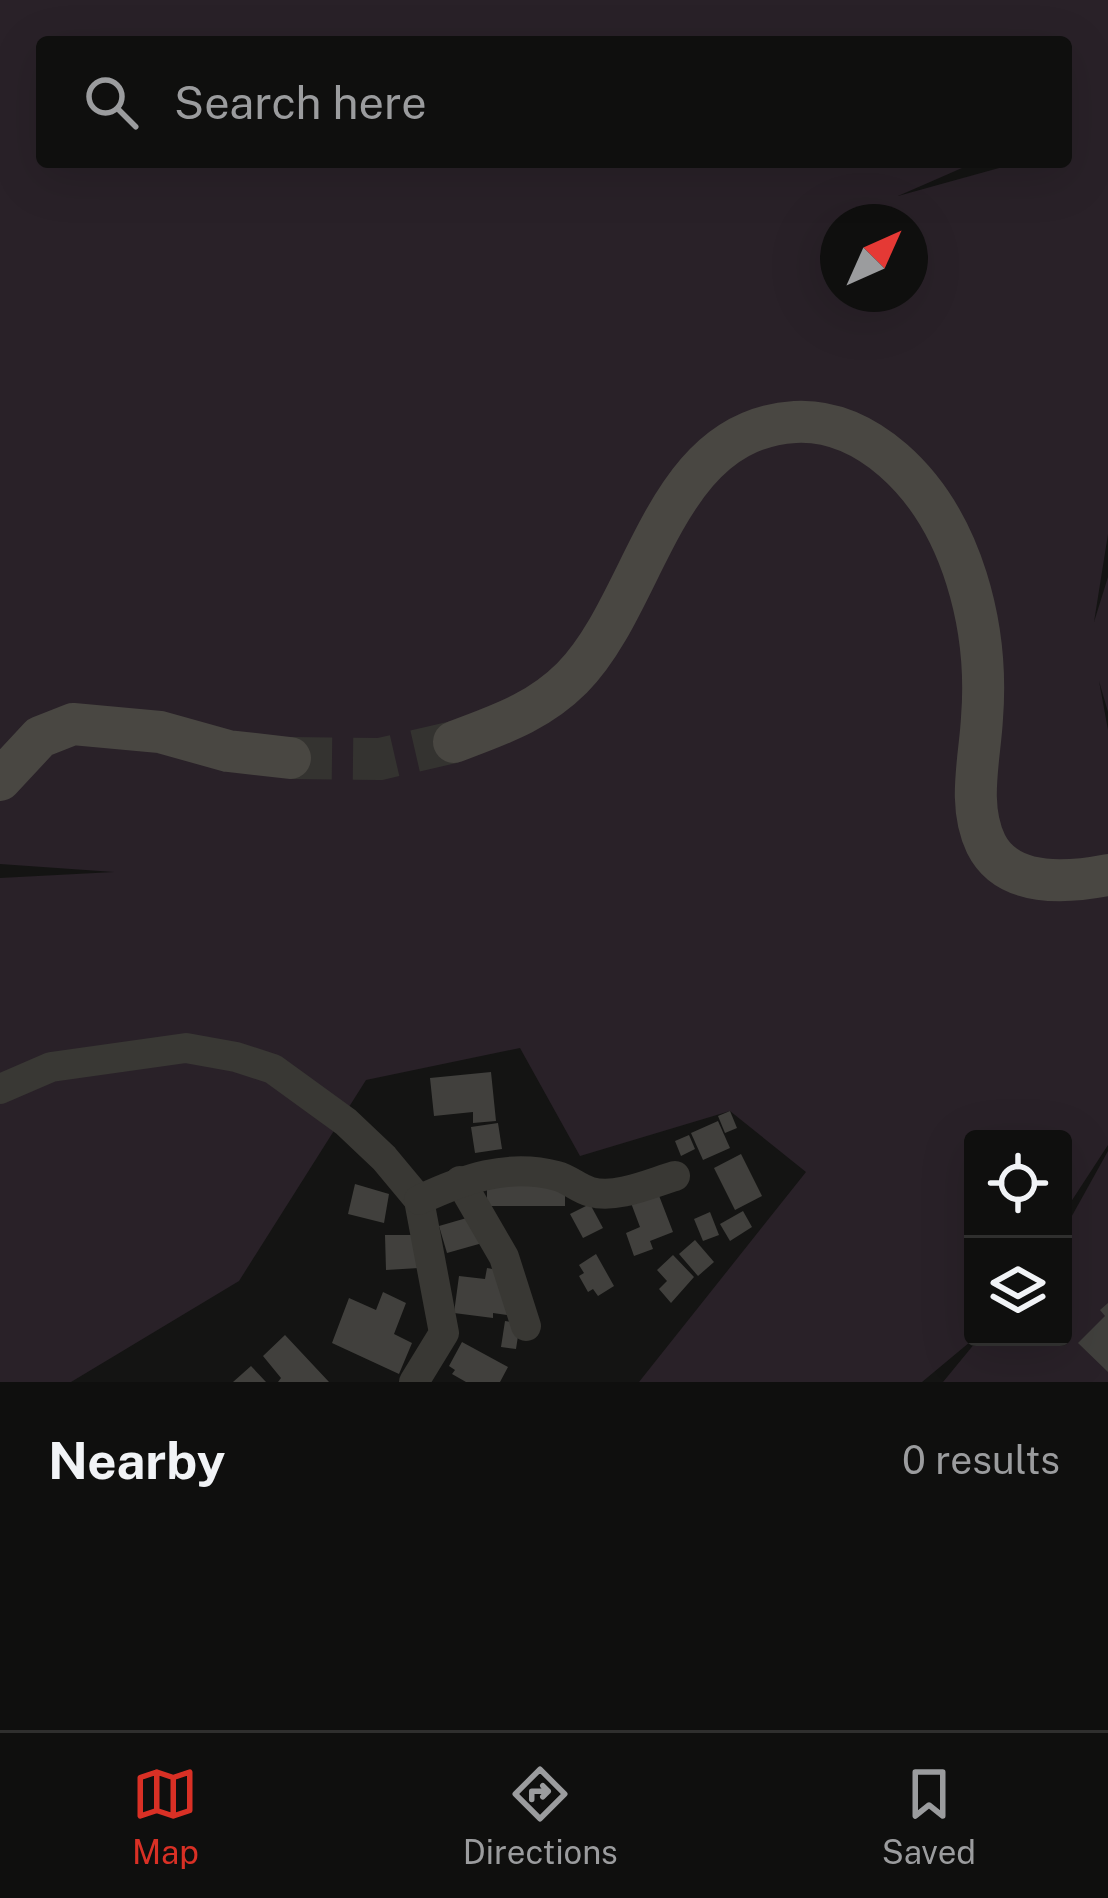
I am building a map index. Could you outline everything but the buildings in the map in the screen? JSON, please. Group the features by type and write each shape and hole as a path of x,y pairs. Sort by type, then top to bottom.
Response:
{"main road":[{"path":"454,742 526,715 572,679 623,607 668,510 716,455 748,433 780,423 814,421 874,444 928,498 949,532 980,645 984,685 976,789 986,843 1015,874 1077,881 1108,874"},
{"path":"0,780 40,737 73,724 160,733 228,751 290,758"}],"street":[{"path":"0,1089 51,1067 186,1048 273,1069 324,1104 384,1158 419,1200 444,1333 414,1382"},
{"path":"419,1200 460,1180 524,1169 563,1177 591,1192 617,1192 675,1176"},
{"path":"460,1180 504,1256 526,1326"}],"shaded area":[{"path":"0,0 1108,0 1108,534 1094,622 1108,577 1108,712 1099,681 1108,730 1108,1145 1072,1200 1072,1130 964,1130 965,1346 922,1382 639,1382 806,1172 730,1111 580,1156 520,1048 366,1080 239,1281 71,1382 0,1382 0,878 114,872 0,864"},
{"path":"1108,1151 1108,1382 943,1382 973,1346 1072,1346 1072,1216"}],"tunnel":[{"path":"290,758 380,759 454,742"}]}
